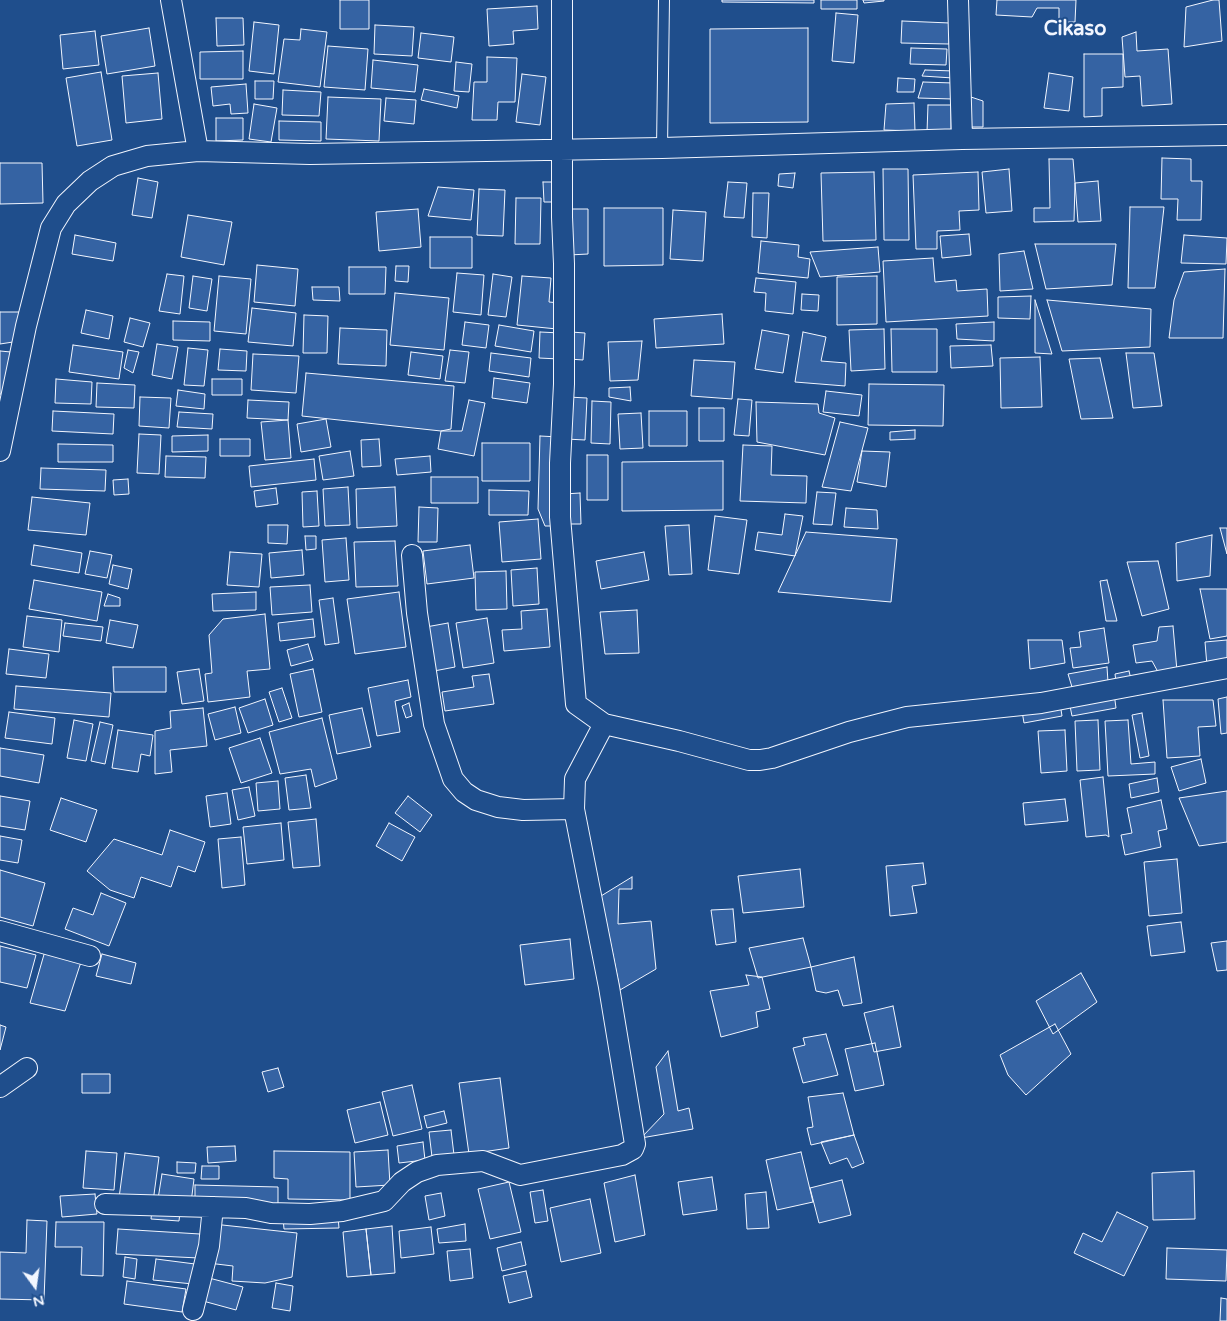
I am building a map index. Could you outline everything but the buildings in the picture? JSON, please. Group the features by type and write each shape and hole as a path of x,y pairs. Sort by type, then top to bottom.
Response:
{"street":[{"path":"171,0 198,151"},
{"path":"562,0 564,374 560,517 572,679 576,704 604,724 679,741 749,760 760,760 907,717 1041,703 1227,668"},
{"path":"958,0 962,138"},
{"path":"0,451 26,326 51,228 66,204 90,181 113,166 147,156 198,151 310,154 662,148 962,138 1227,135"},
{"path":"412,555 417,613 434,724 453,779 464,792 476,800 498,807 523,810 574,809"},
{"path":"105,1204 246,1208 271,1213 310,1214 342,1211 384,1201 409,1177 437,1165 483,1160 520,1175 622,1155 633,1150 635,1144 609,987 574,809 576,779 604,724"},
{"path":"0,931 90,956"},
{"path":"0,1087 27,1068"},
{"path":"193,1310 209,1246 213,1207"}],"lane":[{"path":"662,148 664,0"}],"district":[{"name":"Cikaso","path":"1075,30"}]}
